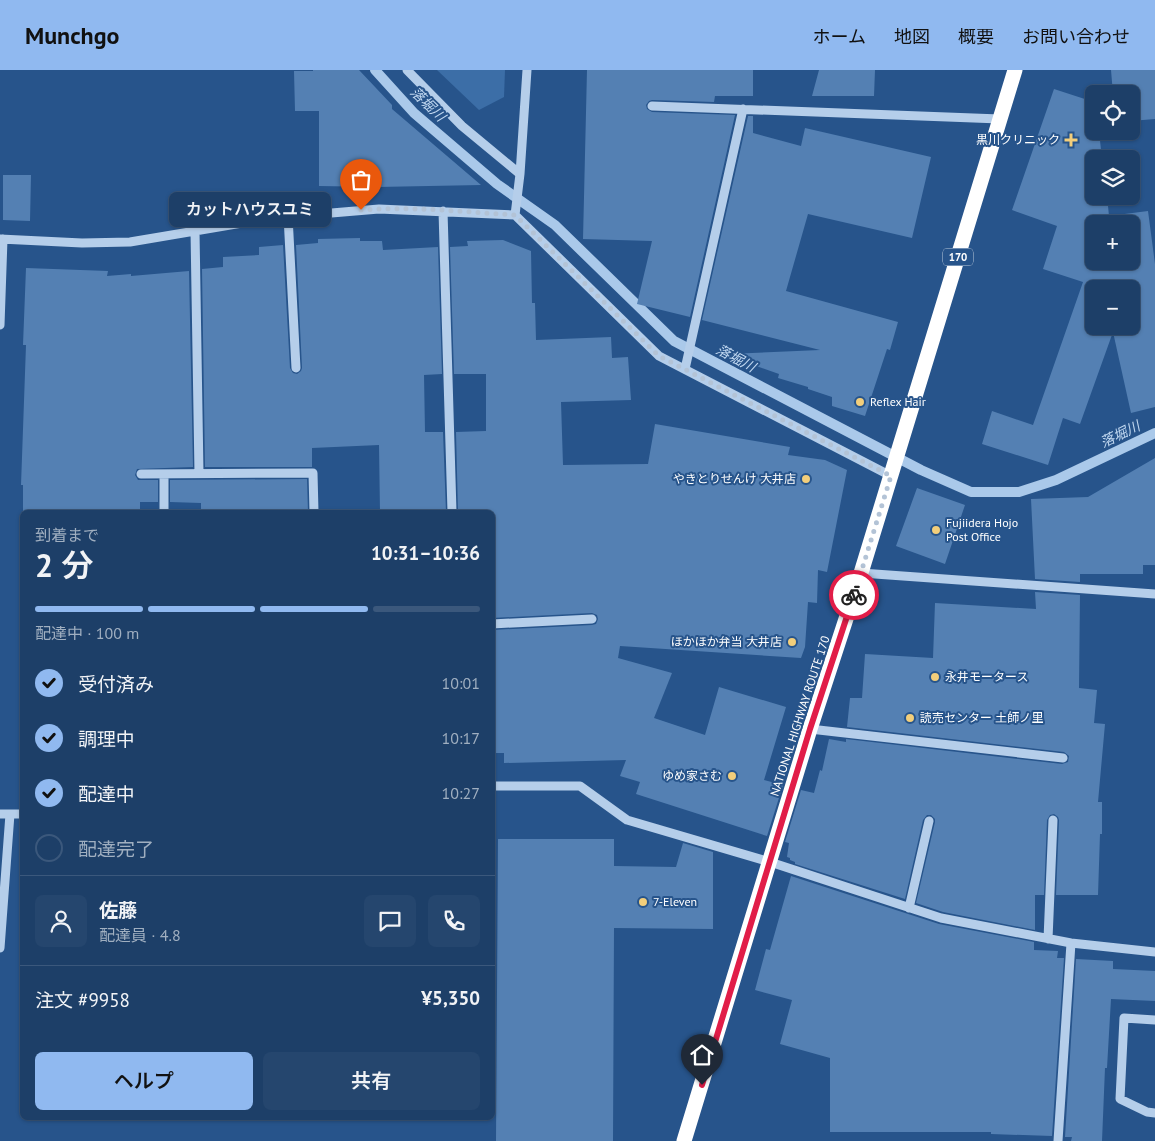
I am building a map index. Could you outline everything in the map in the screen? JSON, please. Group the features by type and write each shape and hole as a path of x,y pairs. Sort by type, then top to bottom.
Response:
{"highway":[{"name":"NATIONAL HIGHWAY ROUTE 170","path":"684,1141 810,729 901,445 1014,70"}],"street":[{"path":"406,70 462,126 520,174"},
{"path":"515,215 520,174 526,70"},
{"path":"652,106 1000,118"},
{"path":"685,369 743,109"},
{"path":"0,325 2,239 82,243 130,242 288,216 379,209 515,215 659,356 893,470"},
{"path":"443,211 452,510"},
{"path":"288,216 296,368"},
{"path":"194,231 199,473"},
{"path":"141,474 313,473 314,510"},
{"path":"164,474 164,510"},
{"path":"861,573 1155,594"},
{"path":"495,624 592,619"},
{"path":"810,729 1063,758"},
{"path":"495,786 580,786 628,820 770,862 941,918 1070,943 1155,952"},
{"path":"0,814 20,814"},
{"path":"0,948 10,814"},
{"path":"1048,939 1053,820"},
{"path":"909,908 929,821"},
{"path":"1058,1141 1070,943"},
{"path":"1155,1020 1124,1018 1120,1099 1147,1112 1155,1113"}],"shaded area":[{"path":"437,70 505,70 504,97 479,110"}],"building":[{"path":"359,70 392,105 392,109 481,185 319,186 319,111 295,111 294,71"},
{"path":"587,70 753,70 753,96 715,96 714,102 652,100 646,105 647,109 652,112 735,115 690,317 637,304 652,241 583,239"},
{"path":"819,70 875,70 874,96 812,96"},
{"path":"1111,70 1155,70 1155,119 1140,120 1140,85 1112,85"},
{"path":"1054,89 1085,99 1085,140 1100,140 1101,150 1085,150 1085,205 1108,205 1109,215 1085,215 1085,270 1140,270 1140,215 1117,215 1148,211 1155,264 1155,407 1131,413 1114,335 1140,335 1140,280 1085,280 1085,335 1112,335 1080,424 1063,418 1048,465 982,444 992,411 1033,425 1083,282 1043,269 1057,226 1012,210"},
{"path":"748,116 753,116 753,133 801,146 805,128 931,157 912,238 808,214 786,291 898,322 890,350 887,349 865,416 832,406 832,397 778,378 779,374 728,356 728,354 820,350 702,320"},
{"path":"3,175 31,175 30,221 3,220"},
{"path":"360,238 360,241 382,241 383,250 438,247 442,374 424,375 425,432 443,432 446,510 380,510 379,445 312,448 312,467 205,467 202,269 223,267 223,257 259,255 259,247 283,245 290,368 293,373 297,374 302,368 296,245 318,243 318,239"},
{"path":"503,240 531,251 532,303 535,303 536,340 611,337 612,358 628,357 631,400 561,402 563,465 648,464 655,424 790,447 788,455 825,460 847,470 827,572 818,570 817,603 808,602 805,647 801,658 620,646 618,658 672,673 654,718 705,735 719,687 786,707 764,780 783,785 767,836 636,794 640,782 620,776 626,760 504,763 504,753 495,753 495,630 592,625 596,624 598,619 597,615 592,613 495,618 495,510 458,510 456,432 486,431 486,374 454,374 450,247 468,246 467,241"},
{"path":"26,268 108,271 107,276 189,271 193,467 137,469 135,475 138,480 158,480 158,502 140,502 140,510 23,510 23,485 21,485 26,345 23,345"},
{"path":"1155,458 1155,565 1143,565 1143,574 1080,574 1080,582 1035,579 1031,499 1088,497"},
{"path":"307,479 308,510 201,510 201,503 170,502 170,480"},
{"path":"917,488 965,505 945,564 896,546"},
{"path":"1035,592 1080,595 1079,688 1097,690 1094,723 1105,724 1098,802 1102,802 1102,834 1100,834 1098,895 1056,895 1059,820 1054,814 1050,815 1047,820 1044,895 1035,895 1035,930 943,912 916,903 935,822 931,815 927,815 923,820 905,899 795,864 795,862 790,860 787,857 789,843 785,842 801,790 814,793 820,770 822,771 829,739 846,742 846,739 1062,764 1068,762 1069,756 1064,752 847,727 850,698 862,698 865,654 933,658 935,603 1036,609"},
{"path":"498,839 614,839 614,866 676,867 683,843 713,852 713,929 614,928 613,1141 496,1141"},
{"path":"791,876 939,924 1034,942 1034,950 1058,951 1057,958 1064,958 1052,1136 991,1134 991,1132 830,1132 830,1058 780,1044 792,1000 755,990 766,949 770,950"},
{"path":"1076,959 1113,961 1113,969 1155,971 1155,1001 1111,999 1107,1068 1105,1068 1102,1141 1071,1141 1072,1137 1065,1137"}],"waterway":[{"name":"落堀川","path":"375,70 414,113 497,184 555,225 674,341 921,470 971,492 1019,492 1056,480 1155,433"}],"way so far":[{"path":"361,210 427,210 515,215 659,356 891,476 854,595"}],"place":[{"name":"黒川クリニック","path":"1071,140"},
{"name":"カットハウスユミ","path":"361,210"},
{"name":"Reflex Hair","path":"860,402"},
{"name":"やきとりせんけ 大井店","path":"806,479"},
{"name":"Fujiidera Hojo Post Office","path":"936,530"},
{"name":"ほかほか弁当 大井店","path":"792,642"},
{"name":"永井モータース","path":"935,677"},
{"name":"読売センター 土師ノ里","path":"910,718"},
{"name":"ゆめ家さむ","path":"732,776"},
{"name":"7-Eleven","path":"643,902"}],"route":[{"path":"702,1085 810,729 854,595"}]}
